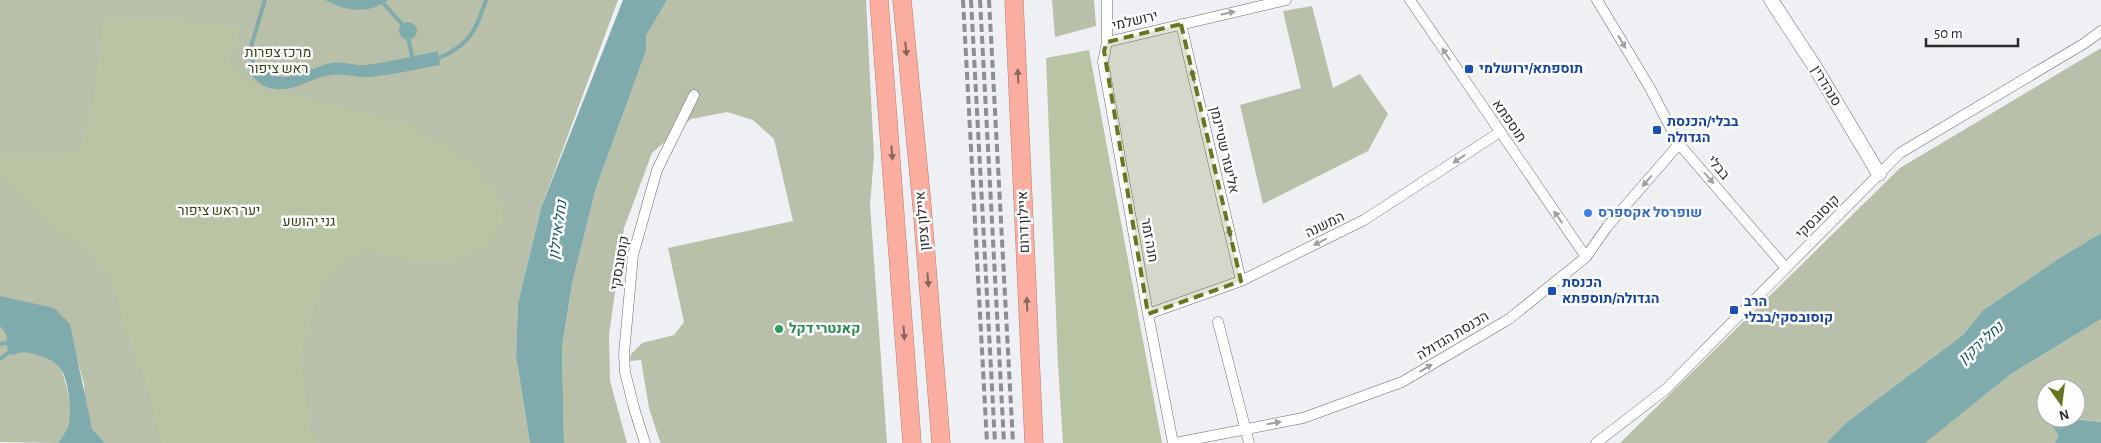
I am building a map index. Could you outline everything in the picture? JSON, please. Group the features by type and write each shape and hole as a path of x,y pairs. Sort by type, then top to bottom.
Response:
{"highway":[{"path":"880,0 912,443"},
{"path":"884,0 889,117"},
{"name":"איילון צפון","path":"902,0 922,206 941,443"},
{"name":"איילון דרום","path":"1014,0 1034,443"},
{"path":"1029,353 1040,443"}],"street":[{"name":"חנה זמר","path":"1107,0 1107,42 1103,62 1148,314 1174,443"},
{"name":"ירושלמי","path":"1107,42 1286,0"},
{"name":"תוספתא","path":"1410,0 1586,257"},
{"name":"בבלי","path":"1597,0 1650,88 1679,144 1786,268"},
{"name":"סנהדרין","path":"1774,1 1879,174"},
{"name":"אליעזר שטיינמן","path":"1181,24 1241,281"},
{"name":"קוסובסקי","path":"1596,443 1666,389 1900,153 2085,43 2101,31"},
{"name":"קוסובסקי","path":"2085,43 2101,38"},
{"name":"קוסובסקי","path":"645,443 625,372 624,354 633,255 657,170 694,95"},
{"name":"המשנה","path":"1148,314 1241,281 1364,220 1500,132"},
{"name":"הכנסת הגדולה","path":"1174,443 1303,418 1402,382 1509,319 1586,257 1607,227 1679,144"},
{"path":"1218,322 1249,443"}],"highlighted area":[{"path":"1181,24 1241,281 1148,314 1104,51 1107,42"}],"green space":[{"name":"גני יהושע","path":"0,0 618,0 541,208 518,303 516,356 530,443 105,443 92,429 85,406 84,384 76,355 61,369 67,389 70,411 67,427 58,443 0,442"},
{"path":"667,0 866,0 874,156 870,205 887,443 661,443 659,439 649,408 641,360 630,361 631,354 642,343 674,335 684,322 668,248 793,221 774,139 753,120 727,112 691,119 652,153 624,228 609,335 610,381 627,443 564,443 562,347 572,284 596,188 646,51 646,36"},
{"path":"1052,0 1094,0 1096,26 1055,37"},
{"path":"1312,6 1333,88 1360,74 1388,114 1368,151 1263,204 1240,105 1301,88 1283,11"},
{"name":"יער ראש ציפור","path":"104,17 204,23 240,30 229,61 258,87 417,128 475,163 501,203 503,221 487,245 451,260 418,261 369,249 341,264 318,295 300,357 310,429 316,443 162,443 148,387 127,333 115,289 95,258 67,236 54,232 0,178 0,155 60,155 78,150 91,118"},
{"path":"2101,48 2101,233 2058,259 1982,311 1964,334 1847,422 1826,443 1620,443 1900,168"},
{"path":"1089,50 1162,443 1063,443 1058,365 1046,58"},
{"path":"2101,319 2101,422 2086,420 2086,378 2036,378 2036,428 2066,428 2055,443 1924,443 2011,374"}],"water":[{"path":"325,0 388,0 373,8 356,10 340,7"},
{"name":"נחל איילון","path":"623,0 667,0 646,36 646,51 596,188 572,284 562,347 564,443 530,443 516,356 518,303 541,208"},
{"path":"404,22 412,22 417,27 415,38 404,40 399,35 399,27"},
{"path":"438,51 440,65 369,77 324,76 284,89 263,85 256,80 247,68 260,62 267,71 275,76 284,77 294,76 332,63 366,65"},
{"name":"נחל ירקון","path":"2101,233 2101,319 2011,374 1925,443 1826,443 1847,422 1964,334 1982,311 2058,259"},
{"path":"0,296 54,308 70,324 92,429 105,443 58,443 68,426 70,413 66,380 60,368 50,360 28,353 14,355 8,353 6,334 0,326"},
{"path":"2086,420 2101,422 2101,443 2055,443 2059,435 2054,428 2086,428"}],"waterway":[{"path":"254,65 249,53 265,0"},
{"path":"439,58 450,53 465,42 475,28 486,0"},
{"path":"383,3 402,24"},
{"path":"409,41 412,56"},
{"path":"0,344 7,343"},
{"path":"0,359 8,353"}],"railway":[{"path":"963,0 987,443"},
{"path":"971,0 995,443"},
{"path":"980,0 1004,443"},
{"path":"989,0 1013,443"}],"place":[{"name":"תוספתא/ירושלמי","path":"1469,69"},
{"name":"בבלי/הכנסת הגדולה","path":"1657,130"},
{"name":"שופרסל אקספרס","path":"1588,213"},
{"name":"הכנסת הגדולה/תוספתא","path":"1552,291"},
{"name":"הרב קוסובסקי/בבלי","path":"1734,310"},
{"name":"קאנטרי דקל","path":"779,329"}],"park label":[{"name":"מרכז צפרות ראש ציפור","path":"278,62"}]}
